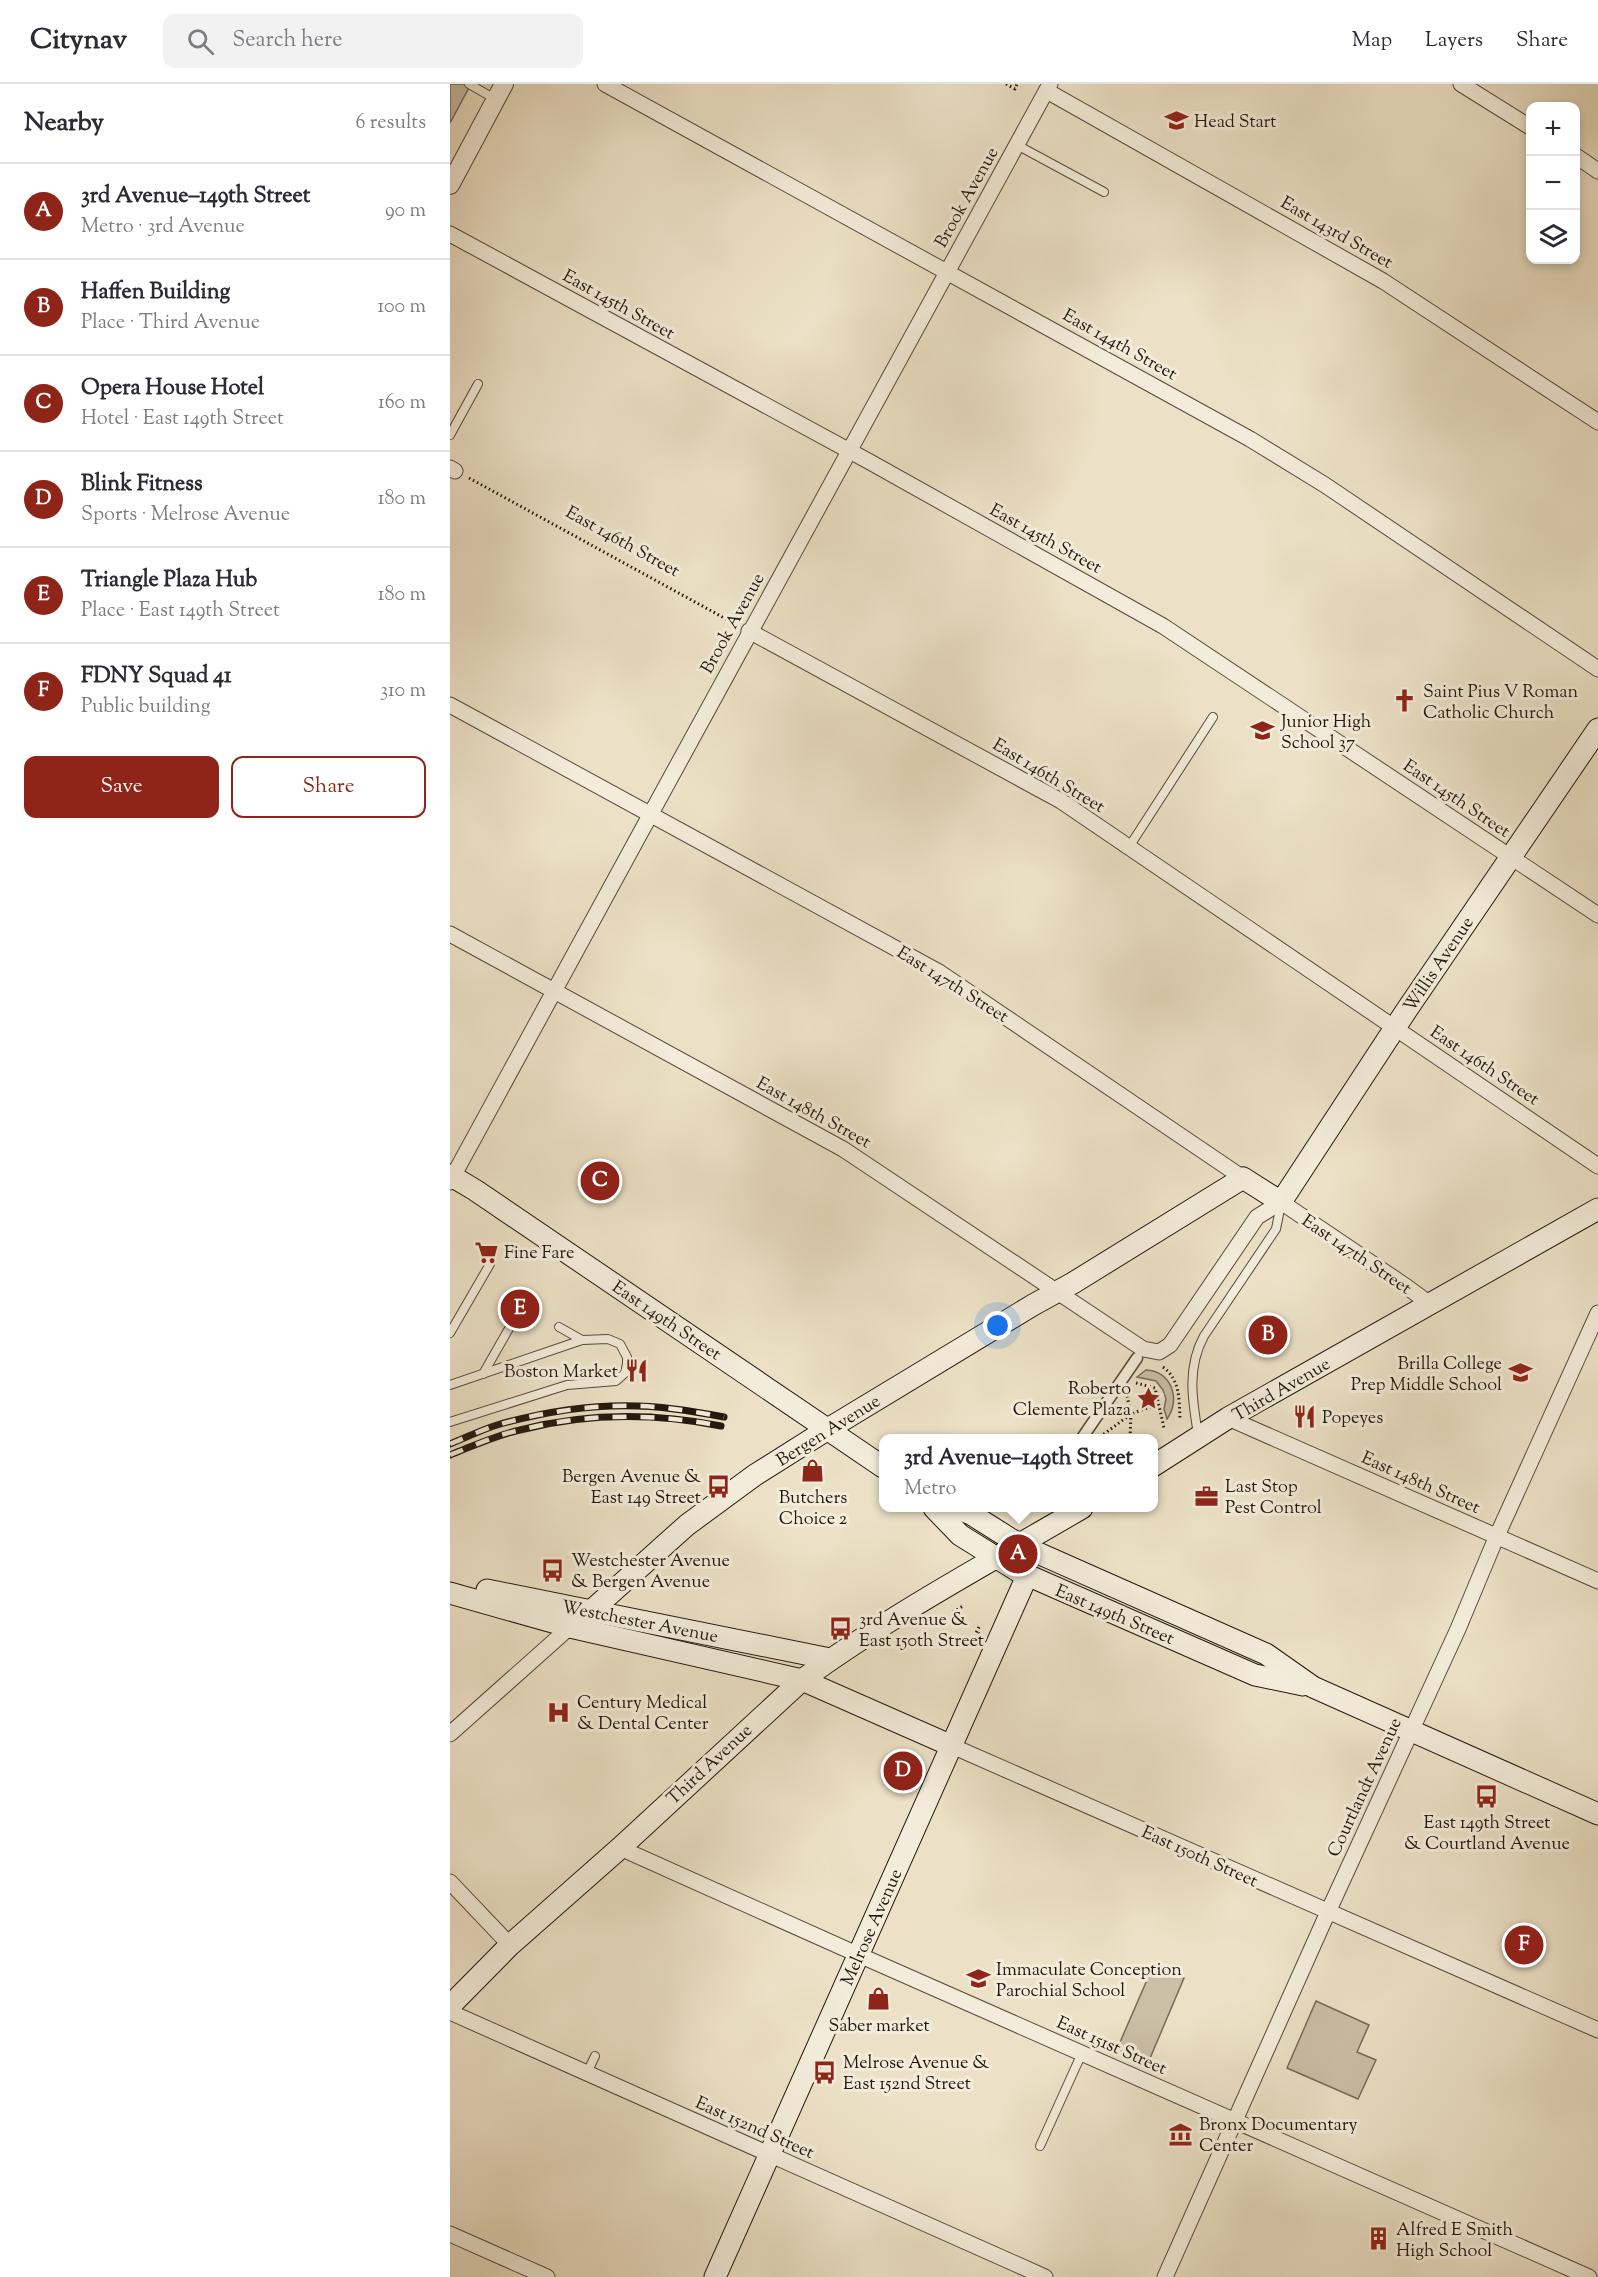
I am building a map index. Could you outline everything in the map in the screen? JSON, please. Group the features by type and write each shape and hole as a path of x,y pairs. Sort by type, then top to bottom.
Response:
{"main road":[{"name":"Willis Avenue","path":"1281,1202 1510,857 1598,729"},
{"name":"East 149th Street","path":"451,1178 879,1464"},
{"name":"East 147th Street","path":"1243,1178 1281,1202"},
{"name":"Bergen Avenue","path":"570,1627 687,1525 755,1475 1243,1178"},
{"name":"Third Avenue","path":"1158,1463 1228,1418 1598,1209"},
{"name":"East 149th Street","path":"938,1512 960,1535 1027,1576 1255,1675 1313,1687"},
{"name":"East 149th Street","path":"966,1512 1020,1545 1266,1654 1313,1687 1598,1814"},
{"name":"Third Avenue","path":"450,2006 510,1945 620,1848 710,1762 802,1680 830,1659 1075,1512"},
{"name":"Melrose Avenue","path":"715,2277 1027,1576"},
{"name":"Westchester Avenue","path":"450,1583 830,1659"},
{"name":"Westchester Avenue","path":"450,1593 570,1627 802,1680"},
{"name":"East 150th Street","path":"802,1680 952,1746"}],"street":[{"name":"East 144th Street","path":"605,84 1275,454 1325,485 1598,669"},
{"path":"1461,84 1526,125"},
{"name":"Brook Avenue","path":"451,1178 652,815 749,631 1048,87"},
{"name":"East 143rd Street","path":"1048,87 1383,280 1598,422"},
{"path":"450,185 500,92"},
{"path":"1580,159 1598,171"},
{"name":"East 145th Street","path":"450,234 848,450 1193,644 1598,915"},
{"name":"East 146th Street","path":"749,631 1061,801 1598,1166"},
{"name":"East 147th Street","path":"450,705 939,972 1243,1178"},
{"name":"East 148th Street","path":"450,934 852,1154 1057,1293 1140,1354"},
{"name":"East 147th Street","path":"1281,1202 1430,1305"},
{"name":"Willis Avenue","path":"1140,1354 1159,1352 1170,1345 1257,1217 1281,1202"},
{"name":"Courtlandt Avenue","path":"1165,2277 1598,1313"},
{"path":"1085,1434 1140,1354"},
{"name":"East 148th Street","path":"1228,1418 1598,1581"},
{"name":"Bergen Avenue","path":"450,1734 570,1627"},
{"name":"East 150th Street","path":"952,1746 1598,2030"},
{"name":"East 151st Street","path":"620,1848 1589,2277"},
{"path":"450,1882 510,1945"},
{"name":"East 152nd Street","path":"450,2012 1045,2277"},
{"path":"450,2234 547,2277"}],"lane":[{"path":"469,84 500,92"},
{"path":"1017,145 1104,192"},
{"path":"450,435 478,384"},
{"path":"1129,847 1213,717"},
{"name":"Willis Avenue","path":"1199,1438 1192,1391 1195,1355 1204,1336 1276,1229 1281,1202"},
{"path":"450,1333 490,1264"},
{"path":"483,1374 519,1311"},
{"path":"559,1327 582,1340"},
{"path":"450,1385 582,1340 608,1339 620,1344 627,1357 624,1373 616,1381 567,1385 450,1422"},
{"path":"1040,2146 1082,2053"},
{"path":"587,2073 595,2055"}],"path":[{"path":"1006,84 1015,89 1017,84"},
{"name":"East 146th Street","path":"453,469 749,631"},
{"path":"1140,1354 1173,1375 1178,1388 1180,1419"},
{"path":"1130,1434 1131,1414 1123,1379 1155,1388 1164,1428"},
{"path":"1104,1434 1131,1414 1158,1404"},
{"path":"953,1612 963,1606"},
{"path":"979,1627 976,1633 980,1634"}],"shaded area":[{"path":"450,84 471,84 450,123"},
{"path":"1146,1370 1162,1375 1172,1388 1173,1403 1167,1419 1163,1390 1156,1381 1137,1377"},
{"path":"1154,1964 1184,1978 1148,2063 1117,2049"},
{"path":"1316,2001 1369,2025 1357,2052 1376,2060 1358,2099 1287,2068"}],"railway":[{"path":"450,1444 518,1419 585,1408 652,1407 724,1417"},
{"path":"450,1455 511,1432 570,1420 646,1417 721,1426"}],"place":[{"name":"Head Start","path":"1176,121"},
{"name":"Saint Pius V Roman Catholic Church","path":"1405,701"},
{"name":"Junior High School 37","path":"1263,731"},
{"name":"Opera House Hotel","path":"600,1181"},
{"name":"Fine Fare","path":"486,1252"},
{"name":"Triangle Plaza Hub","path":"520,1309"},
{"name":"Haffen Building","path":"1268,1335"},
{"name":"Boston Market","path":"636,1371"},
{"name":"Brilla College Prep Middle School","path":"1520,1373"},
{"name":"Roberto Clemente Plaza","path":"1149,1398"},
{"name":"Popeyes","path":"1304,1417"},
{"name":"Butchers Choice 2","path":"813,1471"},
{"name":"Bergen Avenue & East 149 Street","path":"719,1486"},
{"name":"Last Stop Pest Control","path":"1207,1496"},
{"name":"3rd Avenue–149th Street","path":"1018,1554"},
{"name":"Westchester Avenue & Bergen Avenue","path":"553,1570"},
{"name":"3rd Avenue & East 150th Street","path":"841,1629"},
{"name":"Century Medical & Dental Center","path":"559,1712"},
{"name":"Blink Fitness","path":"903,1771"},
{"name":"East 149th Street & Courtland Avenue","path":"1487,1796"},
{"name":"FDNY Squad 41","path":"1524,1945"},
{"name":"Immaculate Conception Parochial School","path":"978,1979"},
{"name":"Saber market","path":"879,1999"},
{"name":"Melrose Avenue & East 152nd Street","path":"825,2072"},
{"name":"Bronx Documentary Center","path":"1181,2134"},
{"name":"Alfred E Smith High School","path":"1378,2239"}]}
